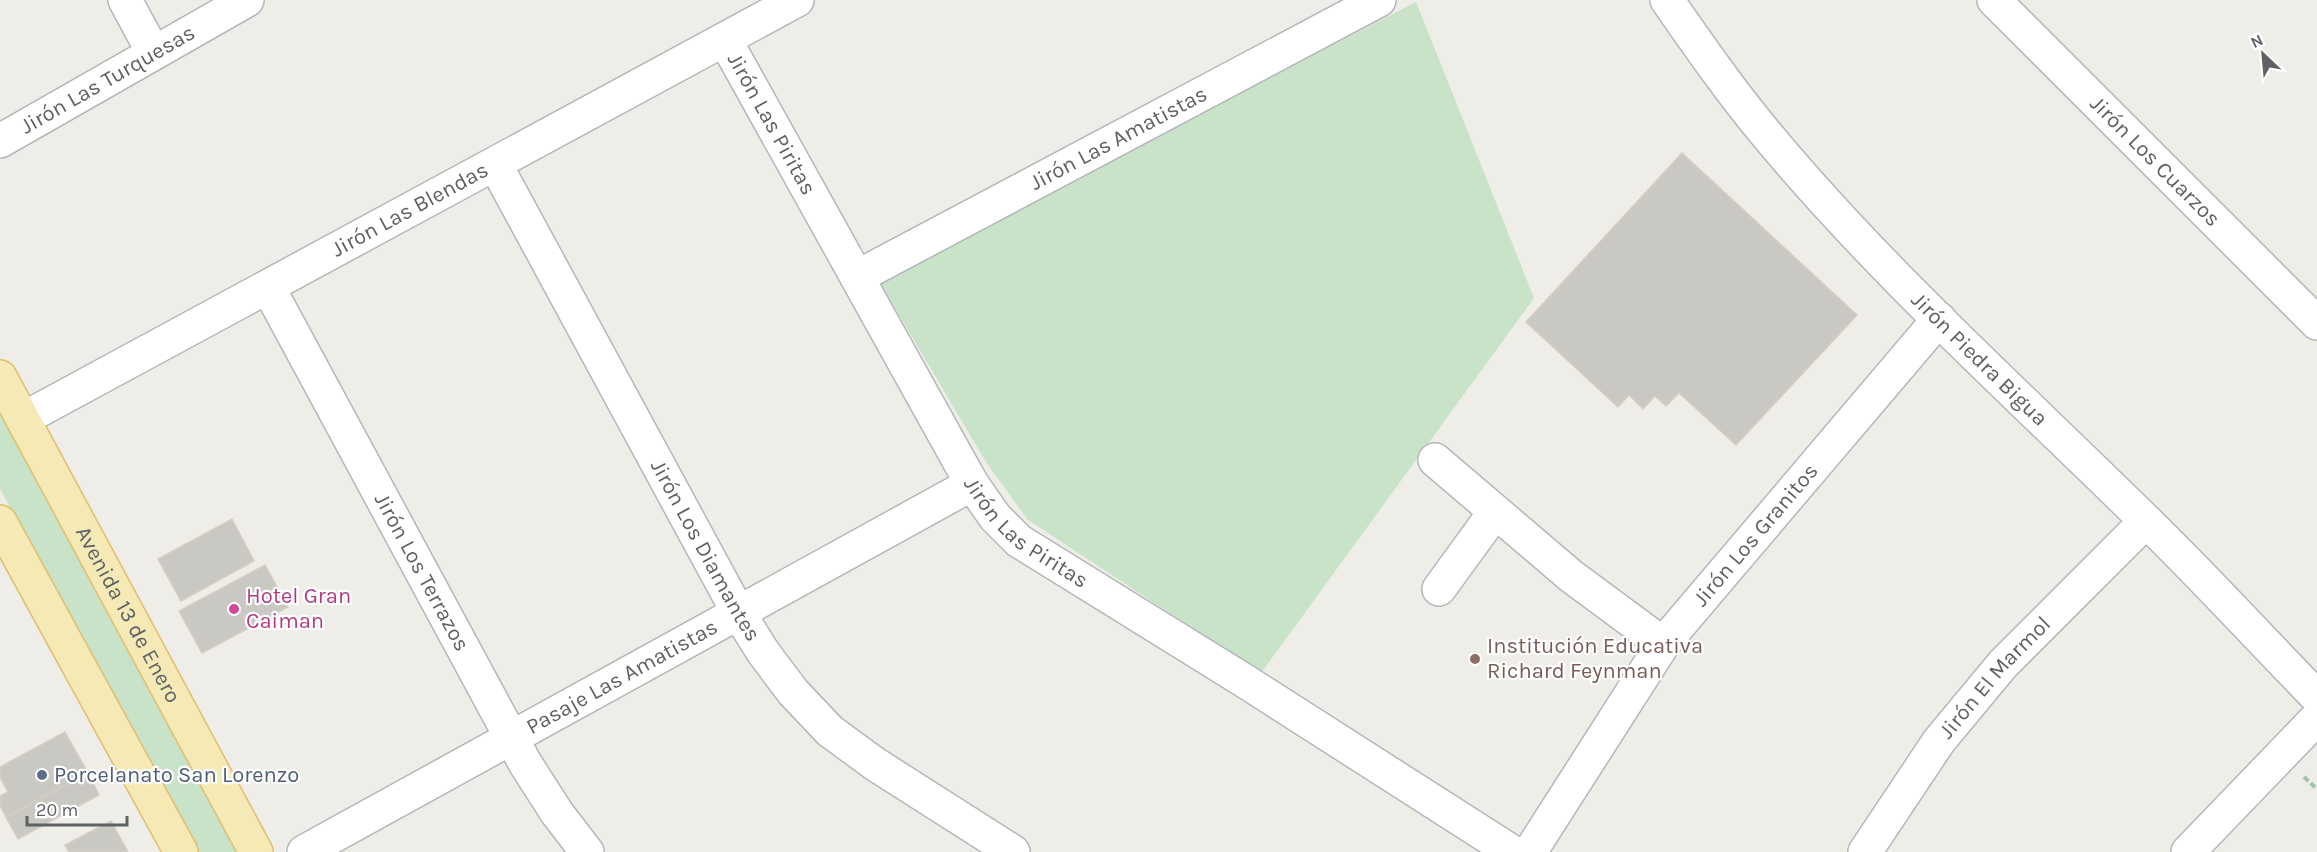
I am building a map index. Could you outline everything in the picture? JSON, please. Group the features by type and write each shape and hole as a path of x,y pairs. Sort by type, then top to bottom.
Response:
{"main road":[{"name":"Avenida 13 de Enero","path":"0,377 256,852"},
{"path":"0,522 181,852"}],"street":[{"path":"125,0 153,52"},
{"name":"Jirón Las Turquesas","path":"0,141 247,0"},
{"name":"Jirón Las Blendas","path":"22,418 797,0"},
{"name":"Jirón Las Amatistas","path":"857,277 1379,0"},
{"name":"Jirón Piedra Bigua","path":"1667,0 1714,67 1767,135 1837,214 1939,319 2146,521 2317,697"},
{"name":"Jirón Los Cuarzos","path":"1994,0 2317,323"},
{"name":"Jirón Las Piritas","path":"725,39 972,484 995,517 1019,541 1248,683 1512,852"},
{"name":"Jirón Los Diamantes","path":"495,164 738,612 763,652 793,692 830,731 875,764 1012,852"},
{"name":"Jirón Los Terrazos","path":"268,287 512,739 557,813 586,852"},
{"name":"Jirón Los Granitos","path":"1530,852 1663,644 1939,319"},
{"path":"1435,460 1571,576 1663,644"},
{"name":"Pasaje Las Amatistas","path":"304,852 972,484"},
{"path":"1439,589 1495,512"},
{"name":"Jirón El Marmol","path":"1865,852 1940,741 2003,664 2146,521"},
{"path":"2188,852 2317,718"}],"green space":[{"path":"1416,2 1534,298 1261,673 1028,520 986,462 879,281"},
{"path":"0,401 245,852 196,852 0,489"}],"building":[{"path":"1682,153 1857,315 1736,445 1679,393 1666,406 1655,396 1643,409 1629,395 1618,407 1526,322"},
{"path":"232,519 254,561 181,601 158,559"},
{"name":"Hotel Gran Caiman","path":"265,565 288,607 202,653 179,611"},
{"name":"Porcelanato San Lorenzo","path":"65,732 88,773 6,817 0,805 0,796 8,792 0,777 0,767"},
{"path":"88,773 99,795 18,839 6,817"},
{"path":"111,821 128,852 69,852 65,845"}],"place":[{"name":"Hotel Gran Caiman","path":"234,609"},
{"name":"Institución Educativa Richard Feynman","path":"1475,659"},
{"name":"Porcelanato San Lorenzo","path":"42,775"}]}
